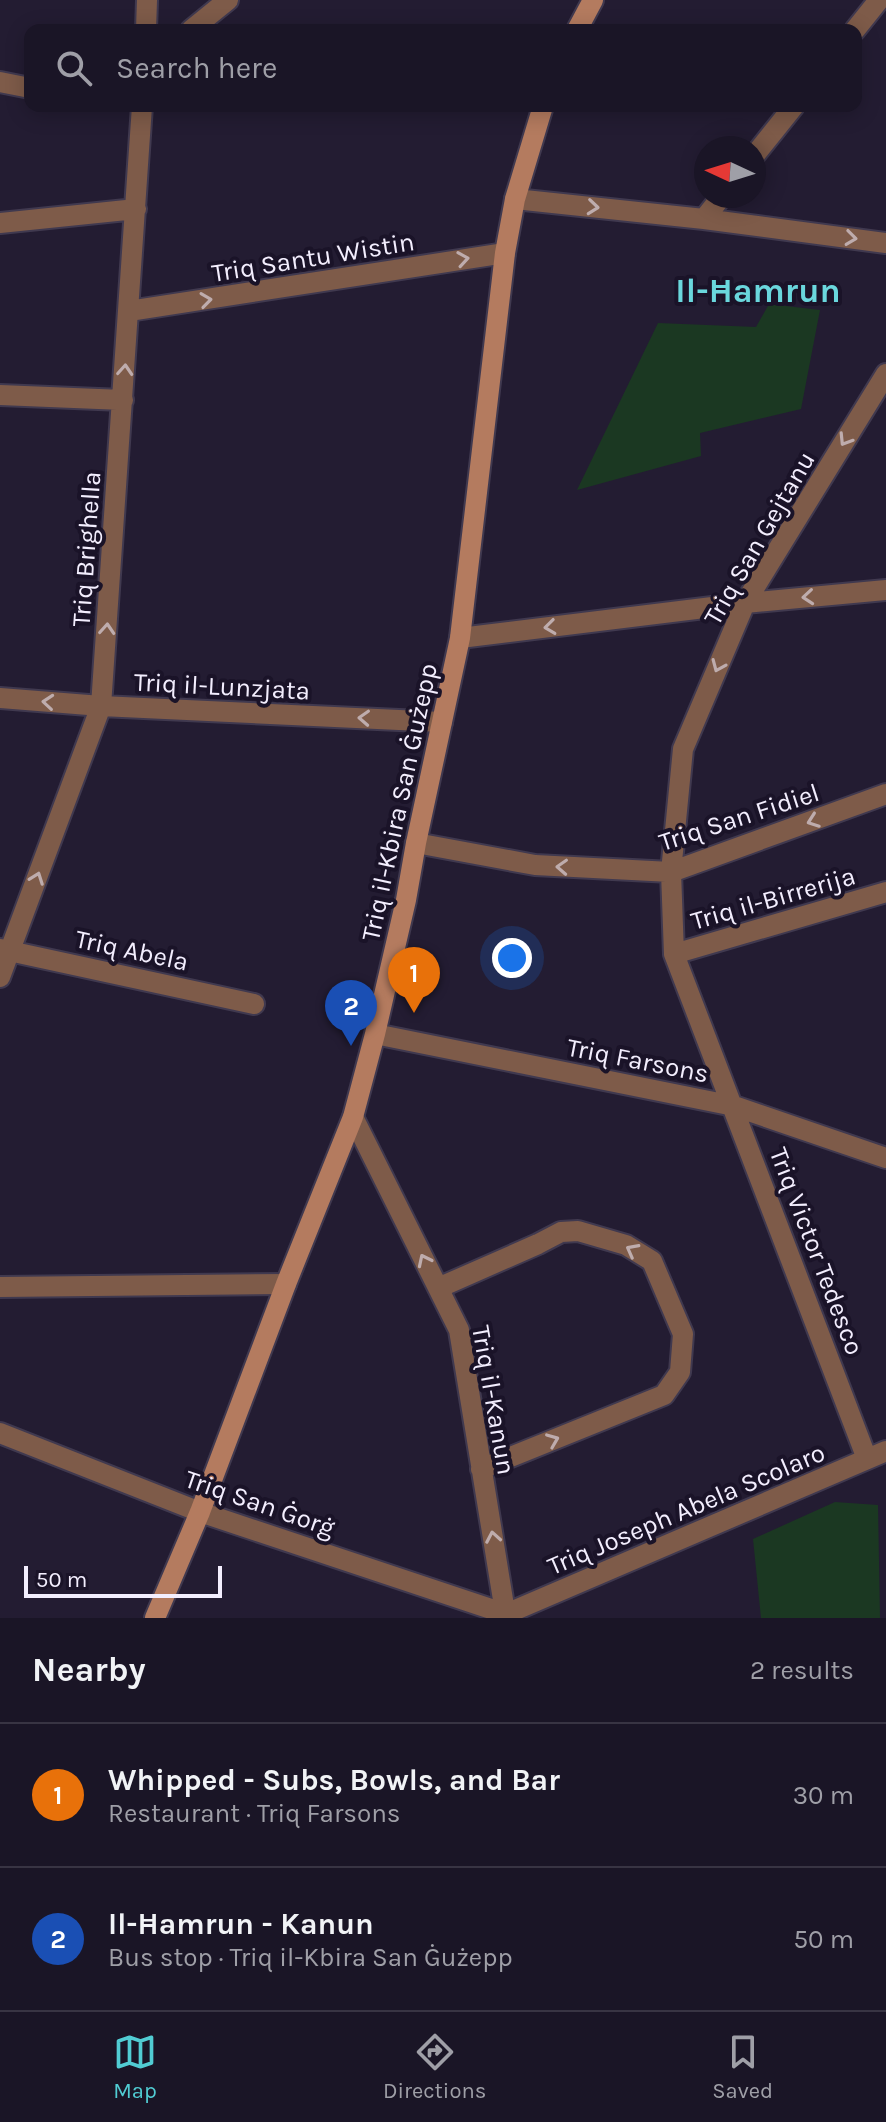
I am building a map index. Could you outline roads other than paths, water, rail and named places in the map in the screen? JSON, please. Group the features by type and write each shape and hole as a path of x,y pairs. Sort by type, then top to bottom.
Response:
{"main road":[{"path":"580,24 593,0"},
{"name":"Triq il-Kbira San Ġużepp","path":"155,1618 200,1512 353,1117 375,1034 460,638 505,253 515,199 541,112"}],"street":[{"path":"146,24 147,0"},
{"path":"198,24 228,0"},
{"path":"860,24 879,0"},
{"path":"0,82 24,87"},
{"name":"Triq Brighella","path":"0,977 5,950 101,706 141,112"},
{"path":"766,141 789,112"},
{"path":"515,199 886,243"},
{"path":"704,219 713,208"},
{"path":"0,223 136,209"},
{"name":"Triq Santu Wistin","path":"129,311 505,253"},
{"name":"Triq San Gejtanu","path":"734,1106 674,954 671,872 683,749 745,603 886,374"},
{"path":"0,395 123,400"},
{"path":"460,638 745,603 886,590"},
{"name":"Triq il-Lunzjata","path":"0,698 101,706 442,722"},
{"name":"Triq San Fidiel","path":"416,843 535,865 671,872 886,794"},
{"name":"Triq il-Birrerija","path":"674,954 886,892"},
{"name":"Triq Abela","path":"5,950 254,1004"},
{"name":"Triq Farsons","path":"375,1034 734,1106 886,1158"},
{"name":"Triq Victor Tedesco","path":"734,1106 877,1455"},
{"name":"Triq il-Kanun","path":"353,1117 459,1330 506,1616"},
{"path":"438,1288 561,1232 578,1231 626,1245 652,1261 683,1334 680,1372 664,1395 481,1469"},
{"path":"0,1287 286,1284"},
{"name":"Triq San Ġorġ","path":"0,1433 200,1512 506,1616"},
{"name":"Triq Joseph Abela Scolaro","path":"506,1616 877,1455"}],"place":[{"name":"Whipped - Subs, Bowls, and Bar","path":"414,1013"},
{"name":"Il-Ħamrun - Kanun","path":"351,1046"}],"district":[{"name":"Il-Ħamrun","path":"758,290"}]}
